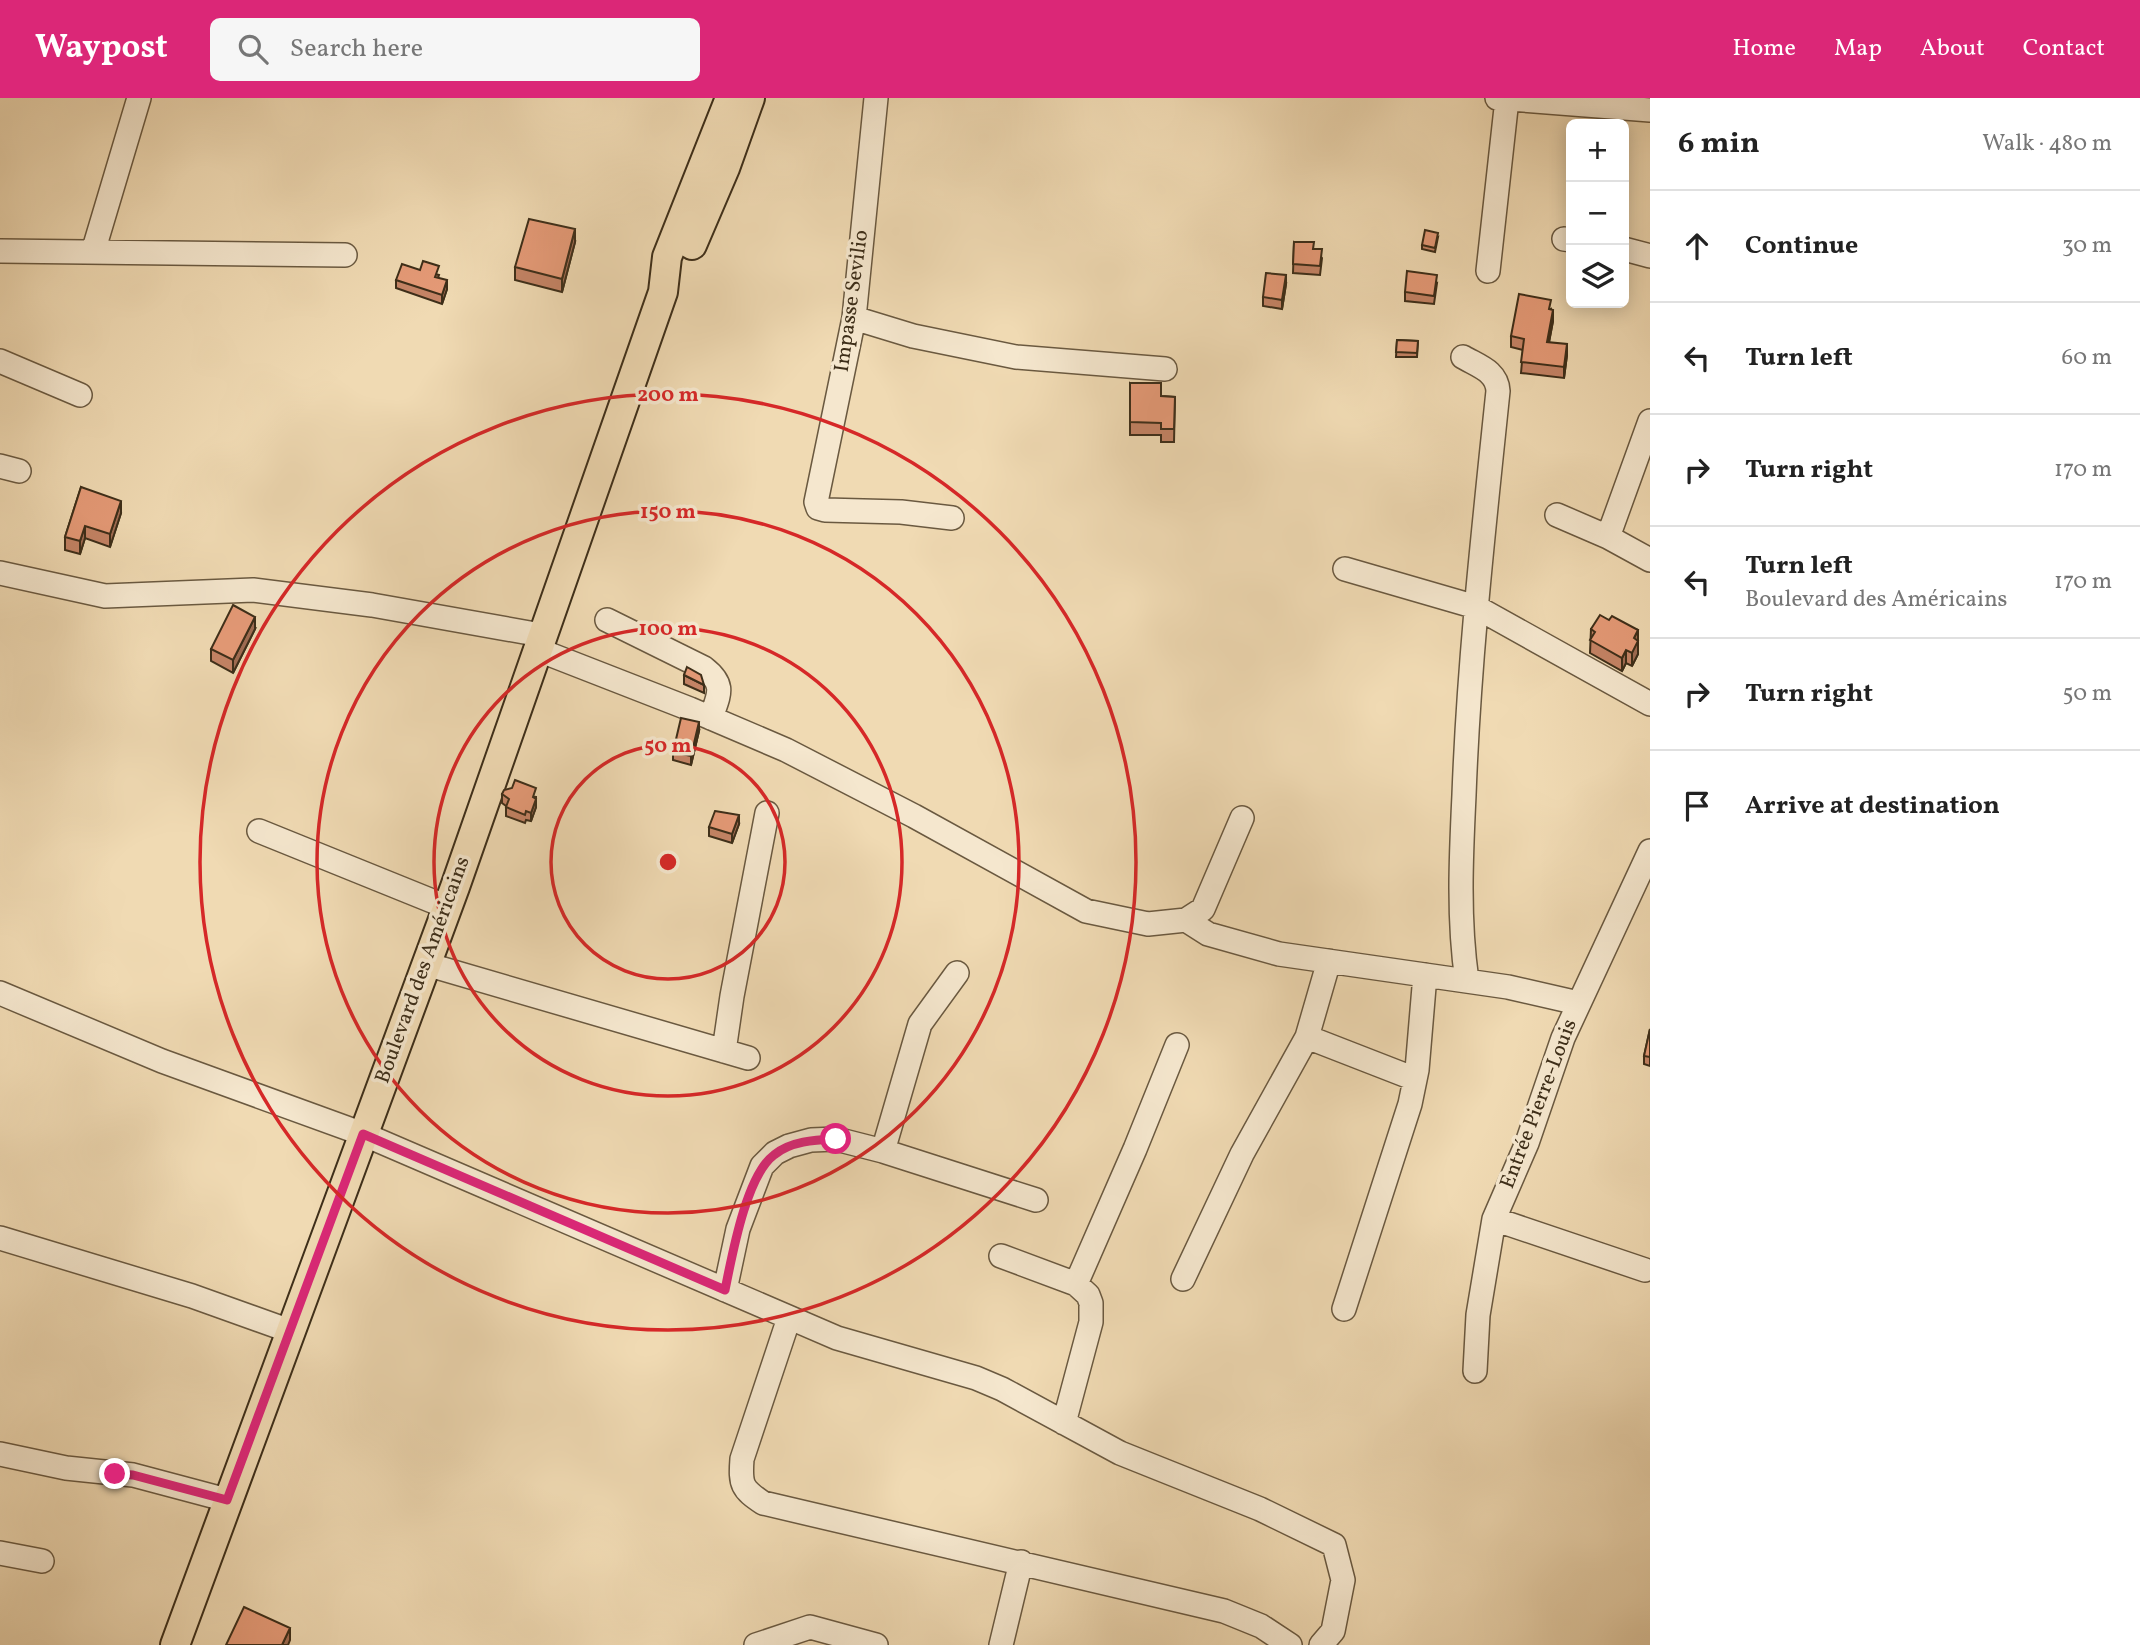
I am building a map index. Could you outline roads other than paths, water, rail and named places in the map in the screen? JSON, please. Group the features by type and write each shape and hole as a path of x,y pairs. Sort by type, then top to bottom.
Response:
{"main road":[{"name":"Boulevard des Américains","path":"175,1645 447,907 663,292 667,257 730,98"},
{"name":"Boulevard des Américains","path":"663,292 685,262 725,168 750,98"}],"street":[{"path":"93,252 139,98"},
{"name":"Impasse Sevilio","path":"876,98 854,318 816,502 818,508 825,510 901,512 952,517"},
{"path":"1497,98 1650,110"},
{"path":"1488,271 1507,99"},
{"path":"0,251 345,255"},
{"path":"1629,251 1650,256"},
{"path":"854,318 913,336 1016,357 1165,369"},
{"path":"1463,357 1493,374 1498,391 1467,694 1460,902 1467,981"},
{"path":"0,361 79,395"},
{"path":"1608,537 1650,421"},
{"path":"1557,515 1608,537 1650,560"},
{"path":"1345,569 1476,607 1650,704"},
{"path":"0,573 105,596 253,590 372,605 539,642 786,750 914,816 1086,911 1149,924 1186,920 1203,909 1242,818"},
{"path":"607,620 704,668 716,678 720,692 711,718"},
{"path":"724,1051 767,813"},
{"path":"259,831 447,907"},
{"name":"Entrée Pierre-Louis","path":"1475,1371 1478,1315 1494,1219 1527,1143 1563,1038 1650,850"},
{"path":"1186,920 1208,934 1279,954 1508,987 1578,1003"},
{"path":"1183,1279 1242,1154 1307,1037 1329,961"},
{"path":"426,964 748,1058"},
{"path":"883,1151 920,1024 957,973"},
{"path":"1344,1309 1410,1104 1425,975"},
{"path":"0,993 162,1061 363,1134 836,1338 975,1378 1002,1389 1120,1453 1260,1509 1334,1545 1343,1580 1333,1631 1321,1645"},
{"path":"1307,1037 1415,1079"},
{"path":"1076,1284 1177,1045"},
{"path":"725,1290 738,1228 762,1166 775,1153 789,1146 811,1140 836,1139 883,1151 1036,1200"},
{"path":"1494,1219 1645,1270"},
{"path":"0,1238 192,1296 290,1331"},
{"path":"1001,1256 1076,1284 1088,1295 1091,1322 1064,1423"},
{"path":"789,1318 742,1459 741,1481 746,1492 763,1503 1224,1612 1261,1626 1290,1645"},
{"path":"0,1454 66,1468 133,1475 227,1500"},
{"path":"0,1553 42,1561"},
{"path":"1001,1645 1021,1562"},
{"path":"756,1645 810,1627 876,1645"}]}
